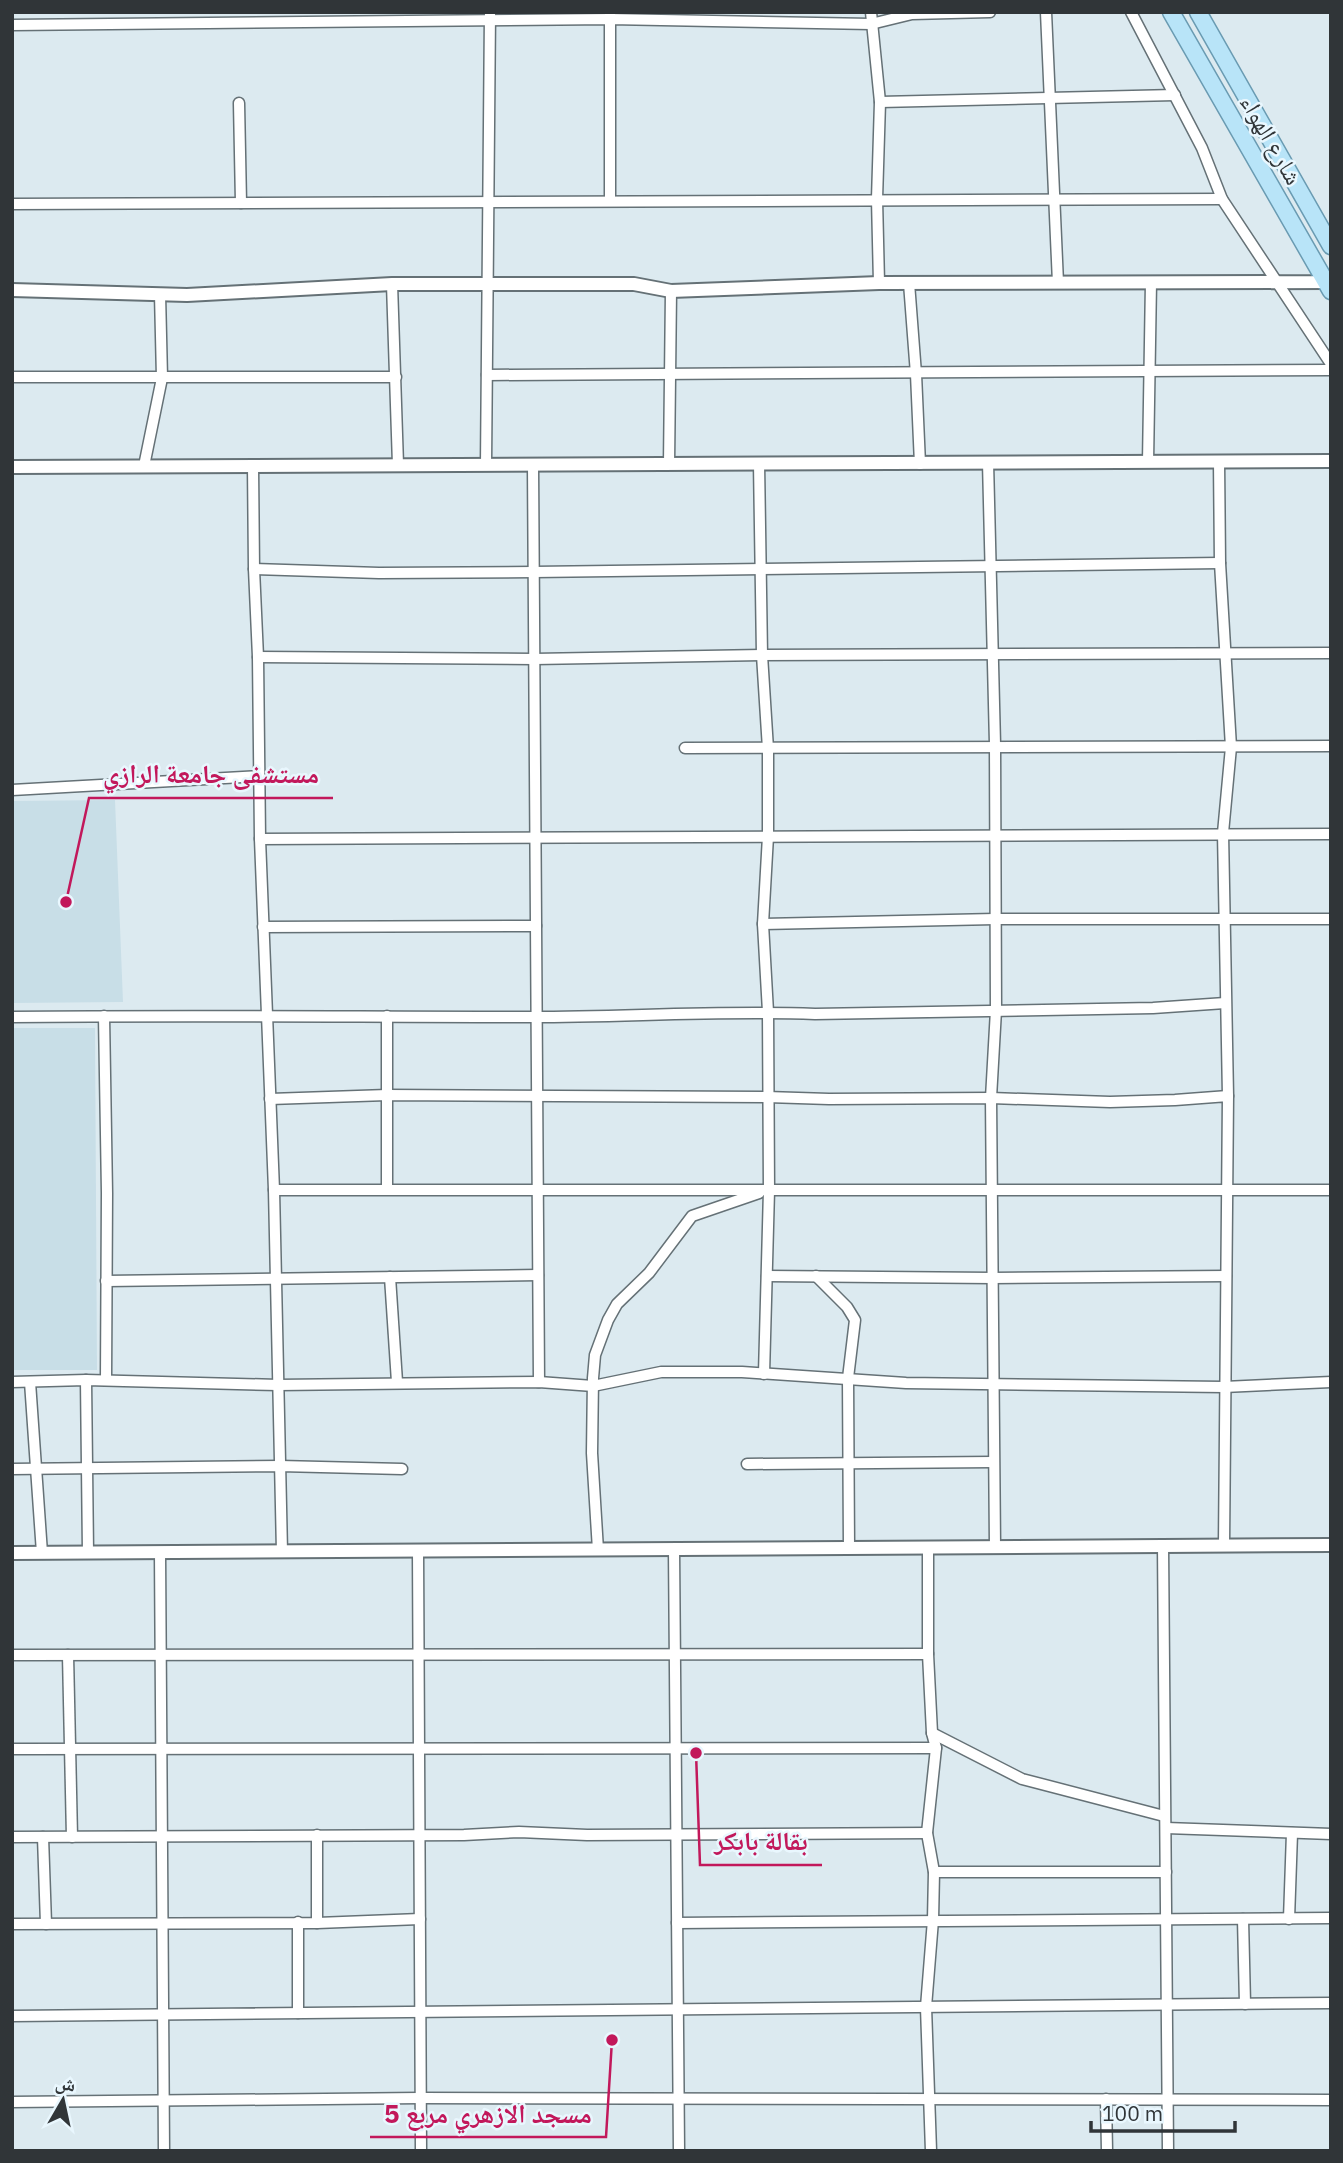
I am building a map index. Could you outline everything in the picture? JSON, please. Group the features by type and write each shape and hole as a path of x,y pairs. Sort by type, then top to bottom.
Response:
{"main road":[{"name":"شارع الهواء","path":"1171,12 1329,284"},
{"name":"شارع الهواء","path":"1198,12 1331,246"}],"street":[{"path":"871,12 880,102 877,200 879,283"},
{"path":"12,24 610,16 872,24 912,15 990,12"},
{"path":"1046,12 1058,283"},
{"path":"1131,12 1202,148 1222,199 1331,364"},
{"path":"486,465 490,16"},
{"path":"610,16 610,201"},
{"path":"880,102 1175,95"},
{"path":"239,103 241,203"},
{"path":"12,204 1222,199"},
{"path":"1148,461 1151,282"},
{"path":"12,290 187,295 392,285 488,284 634,284 671,291 879,283 1329,284"},
{"path":"909,283 920,464"},
{"path":"392,285 398,465"},
{"path":"669,464 671,291"},
{"path":"144,466 162,378 160,294"},
{"path":"487,375 1331,370"},
{"path":"12,377 396,377"},
{"path":"1219,461 1220,563 1231,747 1223,833 1228,1096 1224,1545"},
{"path":"12,467 1331,461"},
{"path":"988,462 995,747 996,1010 991,1098 995,1547"},
{"path":"759,463 762,655 768,748 768,836 762,924 768,1012 769,1190 764,1374"},
{"path":"533,464 539,1382"},
{"path":"253,466 260,839 274,1190 282,1552"},
{"path":"254,569 379,573 1220,563"},
{"path":"258,657 534,659 762,655 1331,653"},
{"path":"685,748 1331,746"},
{"path":"12,790 259,776"},
{"path":"260,839 1331,834"},
{"path":"762,924 995,919 1331,919"},
{"path":"263,927 536,926"},
{"path":"12,1017 537,1017 768,1012 825,1014 1153,1008 1225,1003"},
{"path":"104,1016 106,1380"},
{"path":"387,1016 387,1189"},
{"path":"271,1099 387,1095 991,1098 1110,1102 1228,1096"},
{"path":"274,1190 1331,1190"},
{"path":"598,1550 592,1453 593,1386 595,1355 612,1312 649,1273 692,1216 769,1190"},
{"path":"106,1281 538,1275"},
{"path":"767,1276 1226,1276"},
{"path":"816,1276 847,1307 855,1320 848,1378 849,1548"},
{"path":"390,1277 397,1382"},
{"path":"12,1382 106,1380 278,1385 539,1382 593,1386 661,1372 742,1371 906,1383 1224,1387 1331,1382"},
{"path":"86,1380 88,1553"},
{"path":"30,1382 42,1553"},
{"path":"747,1464 993,1462"},
{"path":"12,1469 280,1466 402,1469"},
{"path":"1163,1545 1168,2151"},
{"path":"12,1553 1331,1545"},
{"path":"928,1547 928,1654 932,1733 936,1748 927,1833 934,1872 926,2007 931,2151"},
{"path":"674,1549 680,2151"},
{"path":"418,1551 421,2151"},
{"path":"160,1553 164,2151"},
{"path":"12,1655 928,1654"},
{"path":"68,1655 72,1837"},
{"path":"932,1733 1023,1779 1164,1816"},
{"path":"12,1749 936,1748"},
{"path":"1166,1829 1331,1834"},
{"path":"12,1837 519,1832 927,1833"},
{"path":"1289,1919 1292,1833"},
{"path":"317,1835 317,1923"},
{"path":"43,1837 46,1924"},
{"path":"934,1872 1166,1872"},
{"path":"677,1923 1331,1918"},
{"path":"12,1924 317,1923 420,1919"},
{"path":"1243,1919 1245,2004"},
{"path":"298,1922 298,2013"},
{"path":"12,2016 1331,2003"},
{"path":"12,2102 420,2098 1331,2100"},
{"path":"1106,2099 1107,2151"}],"shaded area":[{"path":"115,800 123,1002 12,1003 12,801"},
{"path":"12,1028 95,1028 97,1370 12,1370"}],"place":[{"name":"مستشفى جامعة الرازي","path":"66,902"},
{"name":"بقالة بابكر","path":"696,1753"},
{"name":"مسجد الازهري مربع 5","path":"612,2040"}]}
